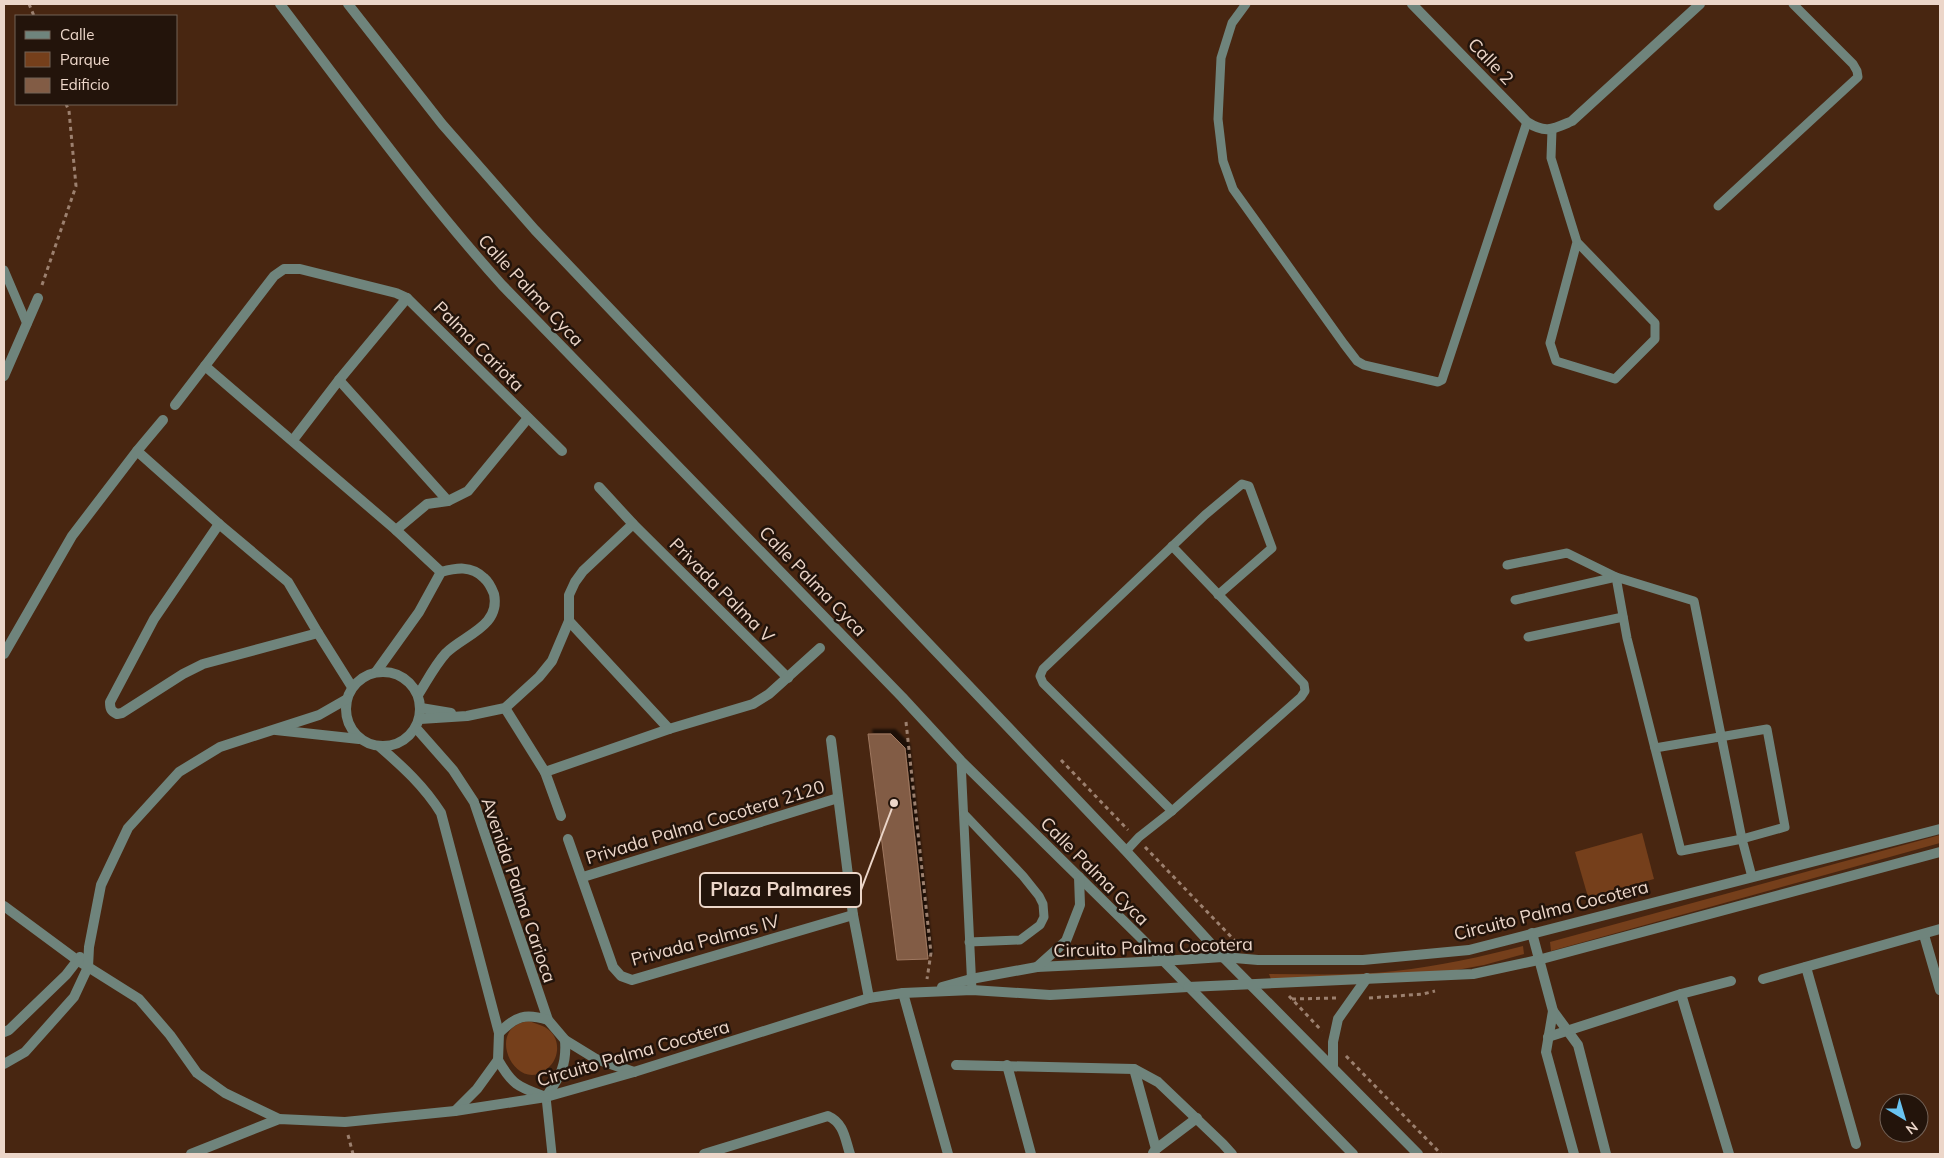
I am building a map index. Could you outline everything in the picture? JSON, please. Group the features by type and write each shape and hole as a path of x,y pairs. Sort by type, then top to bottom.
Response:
{"street":[{"name":"Calle Palma Cyca","path":"280,4 422,193 458,237 509,292 902,697 961,761 1079,877 1353,1154"},
{"name":"Calle Palma Cyca","path":"348,4 442,124 535,230 1126,851 1224,957 1418,1154"},
{"name":"Calle 2","path":"1412,4 1527,122 1539,130 1552,130"},
{"path":"1552,130 1572,121 1700,4"},
{"name":"Palma Cariota","path":"174,405 274,276 284,269 300,270 396,293 407,298 562,451"},
{"path":"4,376 38,298"},
{"path":"293,440 339,380 407,298"},
{"path":"205,366 293,440 441,572"},
{"path":"339,380 448,501"},
{"path":"396,530 427,504 448,501 468,491 528,418"},
{"path":"4,654 72,536 137,450 163,420"},
{"path":"137,450 219,524 288,582 352,687"},
{"name":"Privada Palma V","path":"599,487 633,524 788,678"},
{"path":"219,524 154,619 110,702 112,712 122,713 183,674 203,664 318,633"},
{"path":"418,723 505,708 539,677 552,661 569,620 569,596 575,582 583,571 633,524"},
{"path":"376,672 419,612 441,572 460,567 484,577 492,589 495,602 492,616 479,630 459,641 445,654 418,695"},
{"path":"569,620 670,729"},
{"path":"545,772 762,700 820,648"},
{"path":"376,672 393,672 408,681 418,695 421,708 418,723 407,738 394,745 380,747 360,739 350,728 346,713 347,699 352,687 363,677 376,672"},
{"path":"4,1064 25,1052 74,997 88,967 89,947 101,884 128,828 179,772 220,747 270,729 320,715 347,699"},
{"path":"421,708 467,716"},
{"path":"505,708 545,772 561,816"},
{"name":"Avenida Palma Carioca","path":"418,723 474,802 548,1020 565,1040 596,1059 634,1072"},
{"path":"270,729 360,739"},
{"path":"832,740 853,915 869,998"},
{"path":"380,747 412,775 428,793 440,813 500,1032 498,1060 477,1089 455,1111"},
{"name":"Privada Palma Cocotera 2120","path":"583,877 838,798"},
{"name":"Circuito Palma Cocotera","path":"278,1119 345,1122 455,1111 546,1097 634,1072 869,998 972,984 1037,967 1224,957 1258,960 1363,960 1469,950 1940,829"},
{"name":"Privada Palmas IV","path":"568,840 583,877 614,967 621,976 632,980 853,915"},
{"name":"Circuito Palma Cocotera","path":"972,984 1050,995 1249,983 1473,974 1538,960 1940,852"},
{"path":"1037,967 1066,941 1080,905 1079,877"},
{"path":"4,906 77,960 139,999 170,1035 197,1073 225,1093 278,1119"},
{"path":"1763,979 1940,929"},
{"path":"1532,933 1553,1011 1578,1046 1606,1154"},
{"path":"1924,935 1940,990"},
{"path":"4,1032 9,1030 53,988 89,947"},
{"path":"1806,967 1856,1144"},
{"path":"1333,1067 1333,1042 1338,1019 1367,978"},
{"path":"1548,1037 1681,994 1731,982"},
{"path":"903,994 948,1154"},
{"path":"1681,994 1728,1154"},
{"path":"1553,1011 1546,1052 1574,1154"},
{"path":"500,1032 519,1017 533,1015 548,1020"},
{"path":"498,1060 507,1075 520,1087 546,1097 563,1069 566,1056 565,1040"},
{"path":"956,1065 1134,1068 1158,1082 1232,1154"},
{"path":"1007,1065 1031,1154"},
{"path":"1134,1068 1155,1152 1197,1118"},
{"path":"704,1154 828,1116 841,1125 850,1154"},
{"path":"192,1154 278,1119"}],"lane":[{"path":"1246,4 1232,23 1221,58 1218,118 1223,161 1233,189 1344,344 1357,361 1364,365 1438,382 1442,380 1527,122"},
{"path":"1718,206 1858,77 1853,64 1793,4"},
{"path":"1552,130 1551,158 1577,242 1654,323 1655,339 1615,379 1556,361 1550,343 1577,242"},
{"path":"4,270 26,324"},
{"path":"1172,811 1043,683 1040,676 1043,669 1172,546 1242,484 1249,486 1272,548 1218,595"},
{"path":"1126,851 1139,837 1172,811 1301,697 1305,691 1304,684 1172,546"},
{"path":"1507,566 1567,553 1616,577 1694,601 1742,839 1752,877"},
{"path":"1515,600 1616,577"},
{"path":"1616,577 1623,618 1680,851 1742,839 1785,827 1767,729 1655,748"},
{"path":"1528,637 1623,618"},
{"path":"961,761 972,984"},
{"path":"964,814 1034,889 1043,904 1044,910 1044,917 1040,924 1020,940 969,942"},
{"path":"546,1097 552,1154"}],"path":[{"path":"38,298 76,186 69,111 66,105"},
{"path":"902,697 931,954 924,992"},
{"path":"1355,1065 1441,1154"},
{"path":"345,1122 353,1154"}],"green space":[{"path":"1642,833 1654,879 1588,897 1575,852"},
{"path":"1940,835 1940,843 1551,951 1550,942"},
{"path":"1523,946 1524,954 1484,965 1402,980 1272,982 1269,974 1379,973 1460,961"},
{"path":"529,1021 548,1029 557,1044 557,1053 553,1062 538,1074 526,1074 517,1068 509,1058 506,1047 508,1035 515,1026"}],"building":[{"path":"868,734 891,734 905,748 928,959 897,960"}],"place":[{"name":"Plaza Palmares","path":"894,803"}]}
